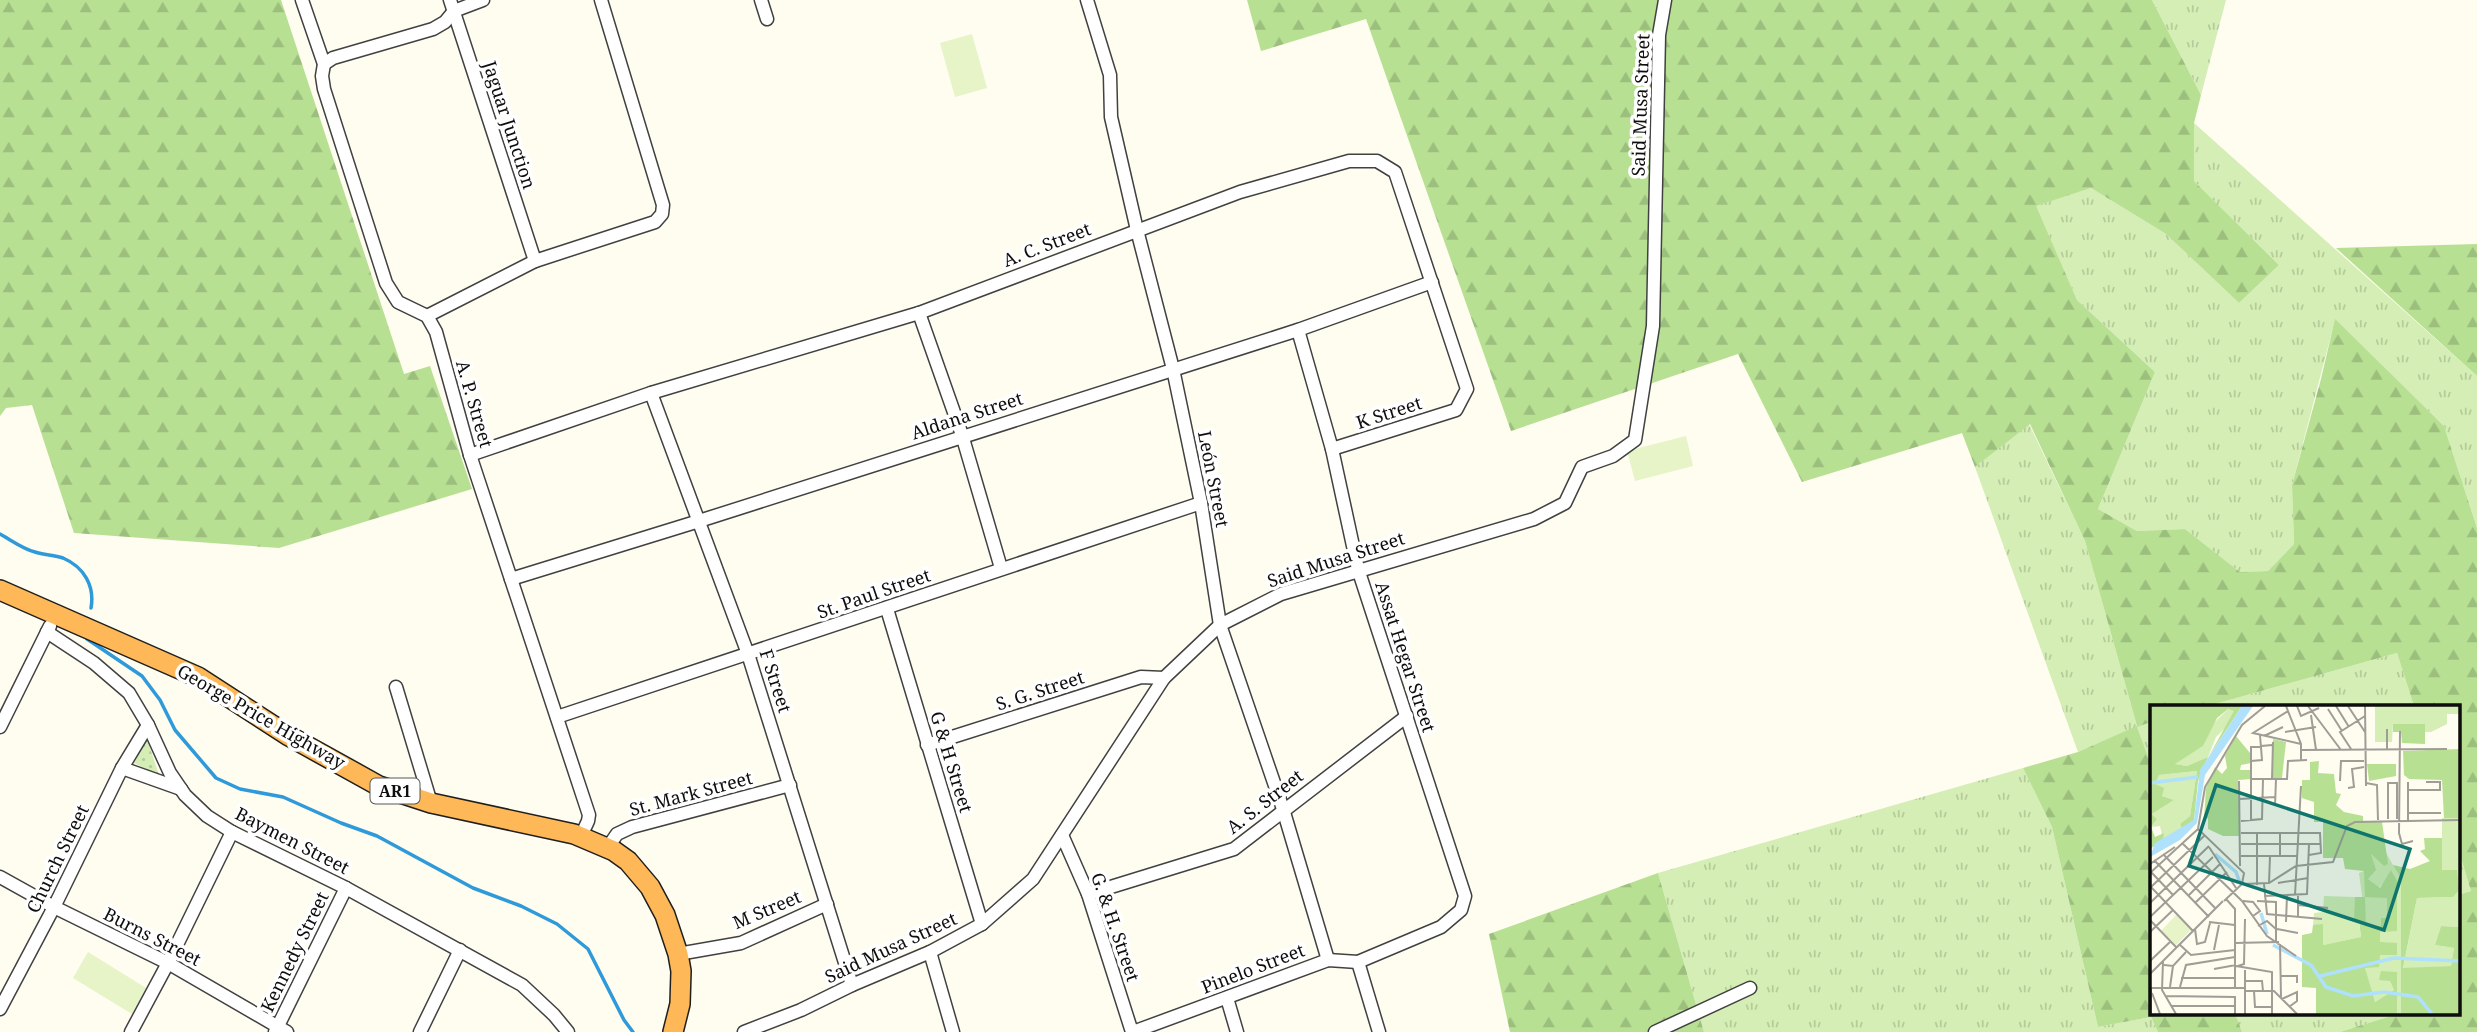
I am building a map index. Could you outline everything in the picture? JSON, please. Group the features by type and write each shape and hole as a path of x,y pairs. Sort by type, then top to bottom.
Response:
{"highway":[{"name":"George Price Highway","path":"0,590 198,677 289,736 379,786 431,803 581,836 628,861 650,887 665,915 678,954 681,971 680,1004 673,1032"}],"street":[{"path":"302,0 324,64 324,89 386,283 398,302 428,316 535,261 655,222 662,214 663,205 601,0"},
{"path":"324,64 333,58 433,29 445,22 452,5 483,0"},
{"path":"761,0 768,19"},
{"name":"León Street","path":"1087,0 1110,75 1111,117 1173,369 1201,503 1220,625 1283,809 1328,960"},
{"name":"Said Musa Street","path":"744,1032 801,1010 930,952 982,924 1033,879 1164,678 1220,625 1281,594 1357,569 1534,519 1565,503 1582,467 1613,456 1635,440 1653,326 1659,35 1665,0"},
{"name":"Jaguar Junction","path":"452,5 535,261"},
{"name":"A. C. Street","path":"470,455 651,393 919,313 1264,185 1349,161 1377,161 1395,172 1467,389 1456,410"},
{"name":"Aldana Street","path":"511,579 1298,330 1432,282"},
{"path":"919,313 962,435 1001,568"},
{"name":"A. P. Street","path":"428,316 436,332 470,455 589,815 581,836"},
{"name":"Assat Hegar Street","path":"1298,330 1332,449 1357,569 1465,896 1461,910"},
{"name":"F Street","path":"651,393 748,654 852,985"},
{"name":"K Street","path":"1332,449 1456,410"},
{"name":"St. Paul Street","path":"557,717 1201,503"},
{"name":"G & H Street","path":"887,609 982,924"},
{"path":"0,727 58,614"},
{"name":"Baymen Street","path":"47,632 117,681 137,704 162,759 196,807 232,832 346,888 527,988 568,1032"},
{"name":"S. G. Street","path":"927,745 1140,677 1164,678"},
{"path":"396,687 431,803"},
{"name":"A. S. Street","path":"1088,894 1234,849 1407,716"},
{"name":"Church Street","path":"0,1009 54,907 122,768 148,725"},
{"path":"122,768 181,789"},
{"name":"St. Mark Street","path":"608,848 617,834 632,827 790,785"},
{"path":"131,1032 232,832"},
{"name":"G. & H. Street","path":"1062,835 1088,894 1132,1032"},
{"name":"Burns Street","path":"0,877 168,963 280,1030"},
{"name":"Kennedy Street","path":"280,1030 346,888"},
{"name":"M Street","path":"678,954 741,943 827,904"},
{"name":"Pinelo Street","path":"1132,1032 1328,960 1358,962 1441,927 1461,910"},
{"path":"420,1032 460,950"},
{"path":"930,952 953,1032"},
{"path":"1358,962 1379,1032"},
{"path":"1656,1032 1750,988"},
{"path":"1227,998 1237,1032"}],"green space":[{"path":"0,0 281,0 404,374 430,366 472,489 279,548 74,533 32,405 6,408 0,416"},
{"path":"1247,0 2152,0 2201,95 2194,123 2194,181 2279,265 2239,303 2166,234 2091,188 2036,206 2077,300 2155,372 2098,509 2137,531 2185,529 2240,572 2268,571 2294,544 2292,485 2335,319 2444,426 2477,528 2477,1032 2340,1032 2397,1014 2460,1014 2460,894 2471,891 2460,855 2460,705 2414,705 2397,653 2212,705 2150,705 2150,722 2137,727 2150,763 2150,1014 2235,1014 2242,1032 2158,1032 2151,1017 2098,1027 2052,827 2023,768 2078,752 2137,726 2085,541 2030,424 1975,467 1962,433 1802,482 1738,354 1511,431 1366,19 1261,51"},
{"path":"2152,0 2226,0 2201,95"},
{"path":"972,34 987,88 955,97 940,43"},
{"path":"2194,123 2477,376 2477,528 2444,426 2335,320 2292,485 2294,544 2268,571 2240,572 2185,529 2137,531 2098,509 2155,372 2077,300 2035,206 2091,188 2166,234 2239,303 2279,265 2194,181"},
{"path":"2477,244 2477,376 2336,248"},
{"path":"2029,424 2085,541 2137,726 2150,722 2150,765 2137,727 2078,752 1975,467"},
{"path":"1686,436 1693,466 1635,481 1627,451"},
{"path":"2397,653 2414,705 2212,705"},
{"path":"147,739 159,775 134,763"},
{"path":"2023,768 2052,827 2098,1027 2151,1017 2158,1032 1704,1032 1658,873"},
{"path":"2460,855 2471,891 2460,894"},
{"path":"1658,873 1704,1032 1510,1032 1489,934"},
{"path":"88,952 146,988 132,1014 73,978"},
{"path":"2235,1014 2397,1014 2340,1032 2242,1032"}],"waterway":[{"path":"0,534 26,549 63,558 77,567 89,585 91,608"},
{"path":"87,639 142,676 160,700 175,730 216,778 240,789 283,797 377,836 473,888 521,906 557,924 588,949 624,1020 633,1032"}]}
